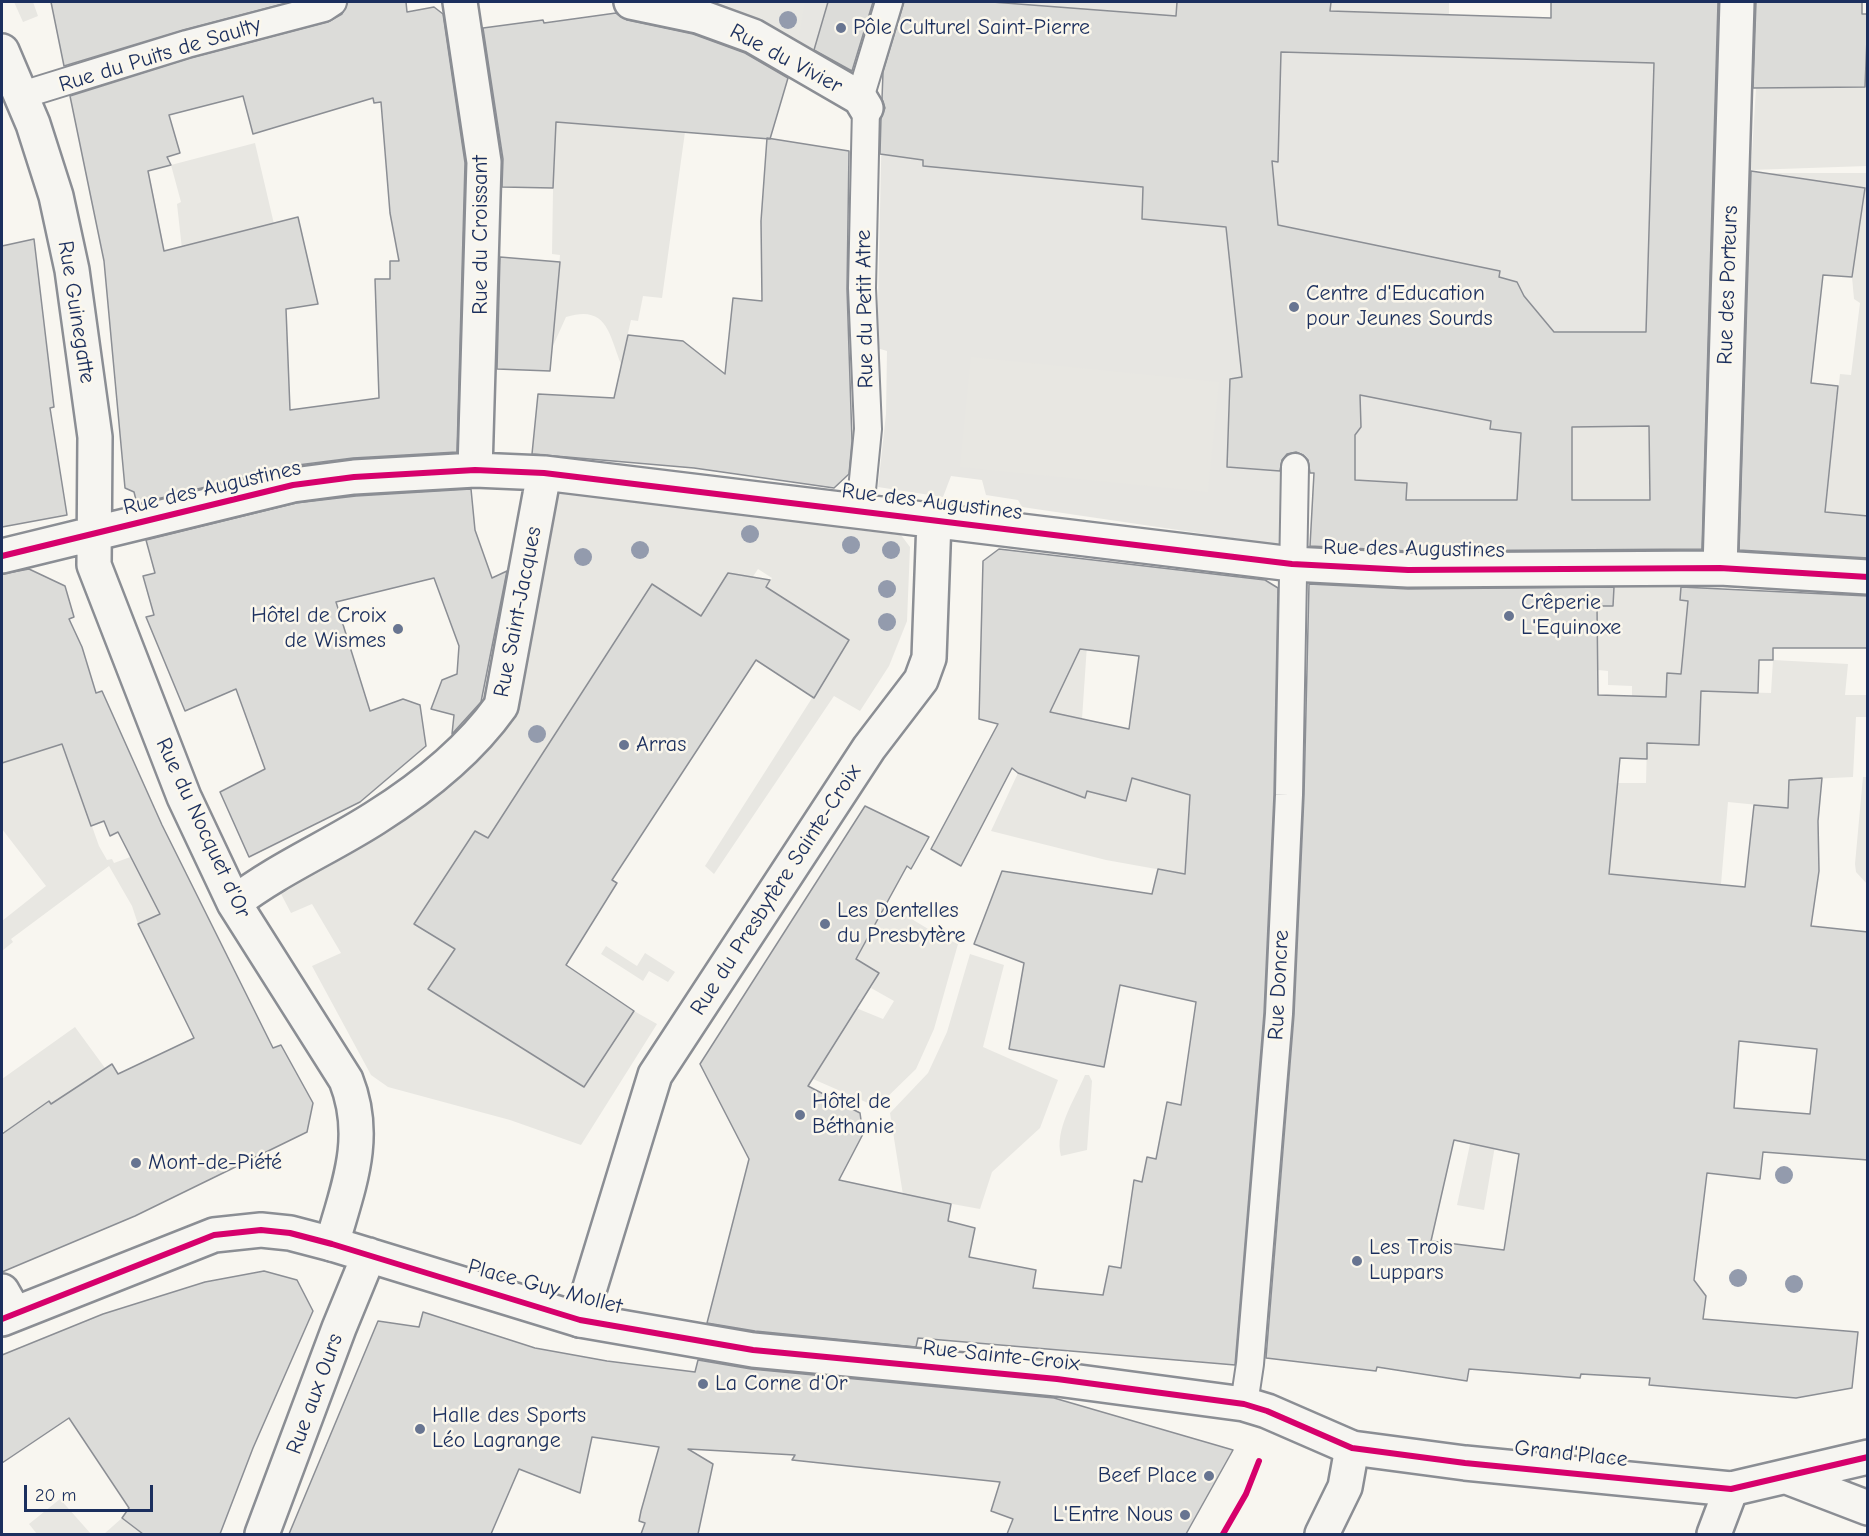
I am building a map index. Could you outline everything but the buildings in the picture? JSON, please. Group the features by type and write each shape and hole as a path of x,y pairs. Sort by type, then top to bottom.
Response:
{"street":[{"name":"Rue du Croissant","path":"460,2 484,162 475,470"},
{"name":"Rue du Vivier","path":"631,2 698,16 753,36 863,103"},
{"name":"Rue des Porteurs","path":"1720,568 1737,2"},
{"name":"Rue Guinegatte","path":"2,51 19,96 33,124 56,196 72,270 94,437 95,535"},
{"name":"Rue des Augustines","path":"2,556 293,485 354,477 475,470 544,473 1292,564 1408,570 1720,568 1868,577"},
{"name":"Rue Saint-Jacques","path":"234,903 264,879 376,818 402,799 448,764 501,706 544,473"},
{"name":"Rue du Presbytère Sainte-Croix","path":"655,1075 869,748 921,680 929,658 934,520"},
{"name":"Rue du Nocquet d'Or","path":"95,535 94,565 184,797 234,903 346,1080 355,1103 358,1137 352,1172 332,1244"},
{"name":"Place Guy Mollet","path":"580,1320 655,1075"},
{"name":"Place Guy Mollet","path":"6,1307 214,1235 261,1230 290,1233 332,1244 580,1320 753,1350"},
{"name":"Rue aux Ours","path":"262,1534 339,1328 369,1255"},
{"name":"Rue Sainte-Croix","path":"753,1350 1057,1379 1244,1404 1267,1411 1352,1448"},
{"name":"Grand'Place","path":"1352,1448 1465,1463 1731,1489 1751,1482 1787,1477 1868,1457"},
{"path":"1322,1534 1345,1487 1352,1448"},
{"path":"1787,1477 1868,1508"},
{"path":"1714,1534 1731,1489"}],"lane":[{"name":"Rue du Puits de Saulty","path":"19,96 188,44 324,8 333,2"},
{"name":"Rue du Petit Atre","path":"860,510 868,429 862,288 863,103 889,2"},
{"name":"Rue Doncre","path":"1244,1404 1251,1353 1279,1014 1289,795 1295,467"}],"shaded area":[{"path":"14,2 33,2 38,16 23,22"},
{"name":"Centre d'Education pour Jeunes Sourds","path":"701,2 1177,2 1176,16 1278,10 1715,22 1705,534 1694,549 1401,552 1310,547 1314,461 1283,460 1280,545 1022,507 1018,500 986,495 982,480 951,476 943,497 878,487 886,414 887,351 877,348 883,73 900,11 870,3 849,71 813,53 762,21"},
{"path":"701,2 805,2 798,44 762,21"},
{"path":"1331,2 1449,2 1449,15 1330,11"},
{"path":"1867,65 1867,166 1751,170 1756,88 1865,87"},
{"path":"555,111 614,126 685,132 662,298 643,296 638,321 631,320 621,364 604,324 598,318 590,315 580,314 566,317 552,348 560,255 552,254 554,128 495,131 494,117"},
{"path":"255,143 274,224 182,249 177,204 181,202 171,165"},
{"path":"1767,173 1867,173 1867,516 1778,509 1829,472 1840,374 1851,375 1860,303 1854,299 1852,277 1865,188"},
{"path":"971,357 1219,382 1208,492 960,467"},
{"path":"1649,426 1650,550 1615,550 1615,527 1619,526 1619,500 1572,500 1572,427"},
{"path":"564,486 859,521 857,530 901,535 910,547 907,621 889,666 860,711 834,696 714,874 705,866 849,640 799,608 748,614 772,578 758,569 750,581 707,620 651,584 488,838 475,831 414,923 455,949 428,990 584,1087 634,1011 657,1024 581,1145 510,1120 388,1087 371,1075 312,966 341,953 312,904 291,913 280,892 409,818 449,787 511,718 533,628 552,498"},
{"path":"1614,585 1681,585 1680,600 1688,601 1681,674 1667,674 1665,720 1632,718 1632,686 1608,685 1608,671 1598,670 1597,637 1574,637 1573,605 1613,606"},
{"path":"1087,645 1082,719 1050,713 1068,665 1078,653 1078,648"},
{"path":"1773,660 1848,664 1845,695 1868,695 1867,717 1856,717 1853,777 1789,780 1788,808 1728,802 1721,884 1609,874 1618,783 1646,783 1647,743 1699,745 1701,691 1771,693"},
{"path":"62,742 99,846 107,860 112,859 114,863 133,856 160,914 138,924 132,906 109,866 11,939 13,942 2,951 2,921 46,886 2,829 2,762"},
{"path":"1018,773 1084,798 1087,791 1125,801 1132,778 1157,785 1160,773 1191,783 1188,817 1193,819 1184,874 1106,860 991,831"},
{"path":"1863,777 1868,777 1867,884 1856,872 1855,864"},
{"path":"887,904 938,935 958,944 934,1029 916,1069 877,1107 813,1079 856,1008 883,1019 894,1001 871,988 879,973 856,959"},
{"path":"606,946 637,966 645,953 675,972 668,982 649,971 643,981 601,954"},
{"path":"970,954 1004,965 983,1047 1058,1080 1040,1128 992,1172 980,1209 903,1195 890,1113 928,1073 947,1032"},
{"path":"75,1027 105,1068 51,1104 48,1101 4,1132 2,1128 2,1079"},
{"path":"1085,1075 1089,1075 1092,1081 1087,1150 1061,1156 1060,1136 1063,1125"},
{"path":"1472,1135 1496,1140 1484,1210 1457,1205"},
{"path":"60,1499 91,1534 37,1534 29,1524"},
{"path":"122,1518 143,1534 104,1534"}],"cycle path":[{"path":"2,556 293,485 354,477 475,470 544,473 1292,564 1408,570 1720,568 1868,577"},
{"path":"2,1319 214,1235 261,1230 290,1233 332,1244 580,1320 753,1350 1057,1379 1244,1404 1267,1411 1352,1448 1465,1463 1731,1489 1868,1457"},
{"path":"1223,1534 1246,1494 1259,1461"}],"place":[{"name":"Pôle Culturel Saint-Pierre","path":"841,28"},
{"name":"Centre d'Education pour Jeunes Sourds","path":"1294,307"},
{"name":"Crêperie L'Equinoxe","path":"1509,616"},
{"name":"Hôtel de Croix de Wismes","path":"398,629"},
{"name":"Arras","path":"624,745"},
{"name":"Les Dentelles du Presbytère","path":"825,924"},
{"name":"Hôtel de Béthanie","path":"800,1115"},
{"name":"Mont-de-Piété","path":"136,1163"},
{"name":"Les Trois Luppars","path":"1357,1261"},
{"name":"La Corne d'Or","path":"703,1384"},
{"name":"Halle des Sports Léo Lagrange","path":"420,1429"},
{"name":"Beef Place","path":"1209,1476"},
{"name":"L'Entre Nous","path":"1185,1515"}]}
